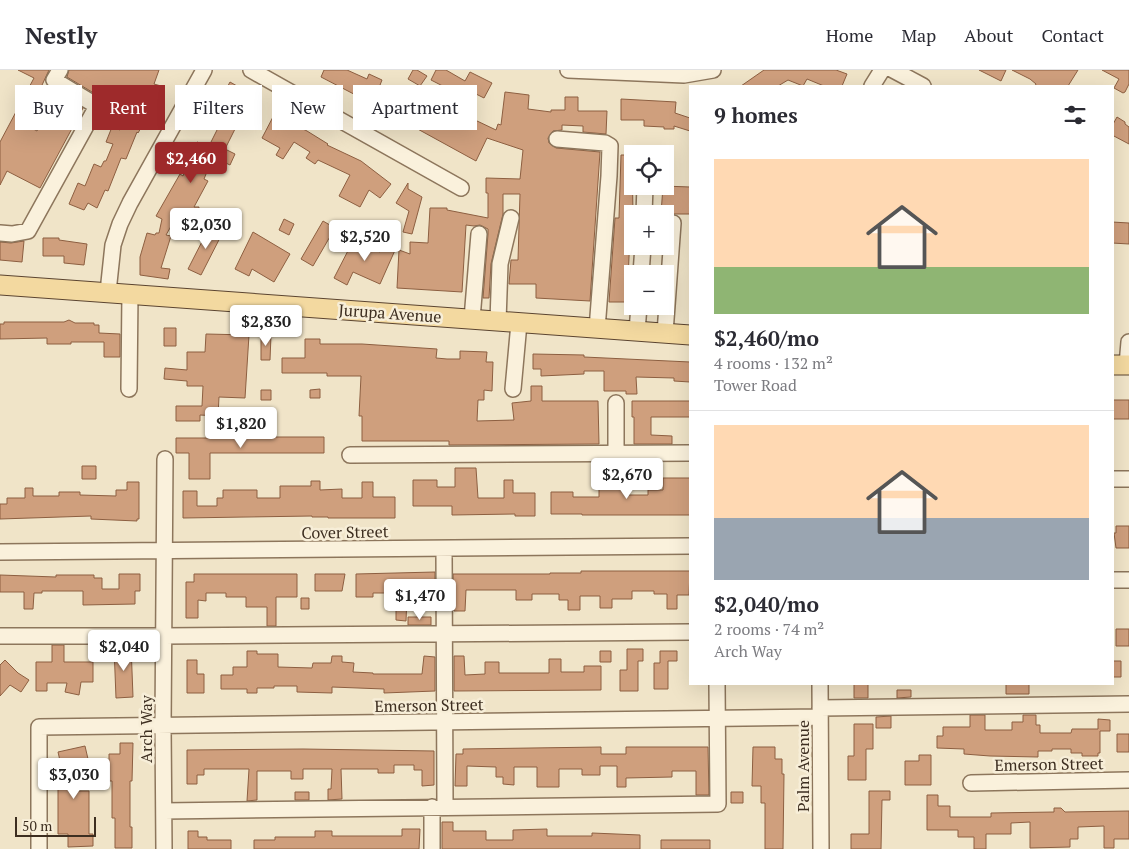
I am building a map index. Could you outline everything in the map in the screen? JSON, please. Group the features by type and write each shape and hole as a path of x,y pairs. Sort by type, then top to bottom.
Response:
{"main road":[{"name":"Jurupa Avenue","path":"0,285 689,335"}],"street":[{"path":"0,232 12,234 28,231 97,106 54,80 60,70"},
{"path":"108,292 113,245 120,224 204,70"},
{"path":"251,70 461,188"},
{"path":"568,70 709,76"},
{"path":"873,85 882,70"},
{"path":"893,70 921,85"},
{"path":"557,138 605,143 610,146 610,176 597,329"},
{"path":"498,321 500,264 510,218"},
{"path":"472,319 480,234"},
{"path":"665,334 671,255"},
{"path":"129,390 130,294"},
{"path":"637,332 638,315"},
{"path":"513,389 519,323"},
{"path":"1123,365 1129,342"},
{"path":"616,403 616,454"},
{"path":"350,455 689,453"},
{"name":"Arch Way","path":"164,849 165,459"},
{"path":"1114,479 1129,479"},
{"name":"Cover Street","path":"0,552 689,546"},
{"path":"432,849 438,807 445,722 444,549"},
{"path":"1114,580 1129,580"},
{"path":"0,636 689,632"},
{"path":"164,811 718,804 717,685"},
{"name":"Palm Avenue","path":"820,685 821,849"},
{"name":"Emerson Street","path":"39,849 40,727 716,719 820,713 1129,704"},
{"name":"Emerson Street","path":"971,783 1129,780"}],"building":[{"path":"18,70 49,70 42,85 30,85 34,78"},
{"path":"69,70 159,70 154,84 158,85 92,85 92,92 67,77"},
{"path":"324,70 347,70 367,79 369,74 382,80 380,85 353,85 353,94 343,88 343,85 336,85 321,77"},
{"path":"413,70 417,70 427,76 421,85 408,79"},
{"path":"436,70 446,70 465,81 470,72 492,83 484,98 477,94 477,85 441,85 431,80"},
{"path":"764,70 836,70 847,74 842,85 822,85 807,79 804,85 788,80 780,85 742,85"},
{"path":"979,70 1006,70 1001,81"},
{"path":"1012,70 1078,70 1069,85 1036,85 1030,79"},
{"path":"1102,70 1129,70 1129,84 1125,92 1123,93 1114,88 1119,79"},
{"path":"505,92 529,95 528,109 551,112 551,110 565,110 565,97 578,97 578,111 607,111 606,134 583,132 583,126 562,125 562,130 553,131 548,138 549,143 556,148 600,152 590,301 536,298 536,284 509,284 511,260 518,260 520,194 503,194 503,214 491,264 489,298 483,298 488,229 480,225 466,225 462,292 397,288 399,250 410,254 410,242 428,243 430,208 447,208 447,210 488,218 486,178 520,179 523,150 487,138 476,161 419,130 477,130 477,121 496,130 498,124 501,125"},
{"path":"621,99 676,102 675,113 689,118 689,131 674,126 674,129 664,129 664,127 644,126 644,120 621,120"},
{"path":"15,114 15,130 71,130 40,188 7,171 0,185 0,142"},
{"path":"1117,117 1129,127 1129,144 1114,136 1114,122"},
{"path":"272,119 272,130 305,130 327,145 361,161 391,184 380,198 369,190 360,207 339,196 350,175 318,160 315,164 306,158 310,152 294,142 283,159 276,155 280,148 262,138"},
{"path":"111,130 140,130 137,132 126,159 121,158 108,191 105,190 97,208 88,203 84,210 69,204 78,183 85,186 94,164 101,167 104,161 106,161 113,144 106,142"},
{"path":"217,130 234,130 225,149 235,154 230,165 213,157 204,179 208,181 194,207 199,207 197,218 178,214 166,235 171,236 161,268 170,269 168,279 140,275 140,257 147,233 155,235 159,233 162,219 156,216 180,174 183,176 197,142 209,146"},
{"path":"621,155 624,155 624,195 633,195 633,205 624,205 624,255 629,255 629,265 624,265 624,302 609,302 615,218 619,218"},
{"path":"408,183 408,189 422,197 412,234 403,232 409,211 396,203"},
{"path":"674,186 689,187 689,214 674,214 674,205 662,205 662,195 674,195"},
{"path":"284,219 294,224 289,235 279,230"},
{"path":"323,221 335,228 313,266 301,259"},
{"path":"1114,222 1129,223 1129,244 1114,243"},
{"path":"211,224 224,230 201,275 188,269"},
{"path":"253,232 290,254 274,282 252,269 249,276 235,269"},
{"path":"43,238 59,238 59,240 87,244 84,265 64,263 64,256 43,256"},
{"path":"354,239 380,252 384,243 396,248 380,284 353,272 347,285 334,278"},
{"path":"24,241 22,262 0,260 0,242"},
{"path":"69,320 75,323 94,323 94,325 99,325 99,333 120,334 120,357 104,357 104,342 47,344 47,338 0,339 0,324 4,324 4,322 64,322"},
{"path":"164,328 176,328 176,346 164,346"},
{"path":"206,334 249,335 245,398 219,397 218,416 200,415 200,421 176,421 176,406 202,406 203,386 187,386 187,381 164,379 165,368 187,370 187,352 205,352"},
{"path":"261,335 271,335 270,360 261,360"},
{"path":"305,339 320,339 320,344 362,344 437,349 436,358 447,359 460,359 460,351 487,352 486,362 493,362 492,391 484,390 484,400 478,400 477,421 514,420 512,403 531,401 531,386 542,386 542,401 598,401 599,444 449,445 449,441 362,441 362,416 359,416 361,376 327,376 327,373 282,373 282,358 305,358"},
{"path":"533,354 584,355 584,357 689,362 689,382 674,381 674,378 636,377 637,394 626,394 626,391 604,391 604,371 584,371 584,374 541,376 541,369 533,369"},
{"path":"320,389 320,398 310,398 310,390"},
{"path":"261,390 271,390 271,400 261,400"},
{"path":"1114,400 1129,400 1129,419 1114,419"},
{"path":"632,401 689,401 689,417 651,417 651,435 672,436 672,444 634,444 634,417 632,417"},
{"path":"324,437 324,453 210,453 210,479 189,479 189,453 176,453 176,438"},
{"path":"82,466 96,466 96,479 82,479"},
{"path":"455,468 476,468 478,498 504,498 504,480 513,480 513,493 535,493 535,516 515,516 515,514 452,515 452,506 413,506 413,480 437,480 437,487 455,487"},
{"path":"599,476 611,476 611,484 629,484 629,495 648,495 648,490 663,490 663,478 689,478 689,515 551,514 551,492 573,492 573,497 599,497"},
{"path":"311,481 320,481 320,490 342,489 342,498 362,498 362,482 373,482 373,497 395,497 395,518 328,518 312,516 183,518 183,491 197,491 197,506 217,506 217,498 223,498 223,490 257,490 257,498 280,498 280,486 311,486"},
{"path":"127,482 139,482 139,519 137,521 91,519 91,516 0,519 0,504 7,504 7,498 25,498 25,488 33,488 33,496 59,496 59,492 80,492 80,495 116,496 116,490 127,490"},
{"path":"1116,526 1129,526 1129,548 1116,548 1114,533 1116,533"},
{"path":"581,571 689,571 689,595 677,595 677,609 667,609 667,594 654,594 654,591 632,591 632,599 612,599 612,608 600,608 600,596 580,596 580,610 568,610 568,600 559,600 559,594 532,594 532,600 516,600 516,590 466,590 465,611 454,611 453,574 581,573"},
{"path":"435,572 435,596 407,596 406,621 396,620 396,593 373,593 373,597 356,597 356,574"},
{"path":"119,574 140,574 140,591 135,591 135,604 83,605 83,591 42,591 42,593 34,593 33,609 24,609 24,592 0,592 0,575 56,577 56,575 94,575 94,578 102,578 102,589 119,589"},
{"path":"194,574 297,574 297,597 276,597 276,626 267,626 267,607 246,607 246,597 226,597 226,593 206,593 206,601 198,600 198,618 186,618 186,582 194,582"},
{"path":"315,574 345,574 342,591 315,591"},
{"path":"301,598 309,598 309,609 301,609"},
{"path":"408,617 431,617 431,625 408,625"},
{"path":"1116,629 1129,629 1129,646 1116,646"},
{"path":"52,645 64,645 64,662 93,662 93,682 81,682 79,695 65,692 67,683 47,683 47,691 36,691 36,662 52,662"},
{"path":"120,645 131,645 133,697 116,698 114,647 120,647"},
{"path":"627,649 643,649 643,661 638,661 638,691 620,691 620,670 627,670"},
{"path":"247,651 257,651 257,654 278,654 278,667 312,668 313,663 331,663 332,656 342,656 342,662 354,663 353,672 373,674 422,674 424,656 435,657 435,691 384,693 384,689 332,687 332,693 297,692 297,686 274,686 274,688 257,688 257,693 247,693 247,689 221,689 221,675 233,675 233,667 247,667"},
{"path":"600,651 611,651 611,662 600,662"},
{"path":"660,651 677,651 677,661 668,661 668,689 654,689 654,663 660,663"},
{"path":"454,656 464,656 465,675 485,674 485,662 499,662 499,673 549,673 549,659 561,659 561,672 584,672 584,666 601,666 601,690 454,691"},
{"path":"5,660 18,673 29,680 21,692 10,685 0,696 0,665"},
{"path":"187,660 197,660 197,674 204,674 204,693 187,693"},
{"path":"1114,661 1121,661 1121,677 1114,677"},
{"path":"854,685 868,685 868,698 854,698"},
{"path":"1006,685 1029,685 1029,694 1006,694"},
{"path":"897,690 911,690 911,697 897,698"},
{"path":"970,715 985,715 985,730 1012,730 1012,722 1023,722 1023,715 1036,715 1036,725 1040,725 1040,733 1071,733 1072,729 1098,729 1098,719 1110,720 1110,731 1100,731 1100,753 1098,753 1098,756 1082,756 1082,753 1071,753 1071,749 1038,751 1038,757 964,754 964,749 937,748 937,736 943,736 943,727 970,727"},
{"path":"891,716 891,728 876,728 876,717"},
{"path":"854,724 873,724 873,749 866,749 866,780 848,780 848,756 854,756"},
{"path":"1117,734 1129,734 1129,752 1117,752"},
{"path":"120,743 133,743 132,781 130,781 132,848 115,848 115,818 112,818 112,781 109,781 109,754 120,754"},
{"path":"85,746 88,771 74,774 78,791 89,791 89,834 93,834 93,846 68,847 68,834 58,834 58,787 66,787 58,752"},
{"path":"601,747 601,754 626,754 626,747 708,747 709,795 696,795 696,771 672,771 672,777 626,778 626,787 617,787 617,766 600,766 600,775 582,775 582,769 559,769 559,787 537,787 537,767 514,767 514,785 503,784 503,777 496,777 496,767 467,766 467,786 455,786 456,754 463,754 463,749"},
{"path":"753,747 775,747 775,759 782,759 782,774 784,774 783,849 765,849 765,803 761,803 761,786 752,786"},
{"path":"187,750 434,751 434,785 422,786 422,770 414,770 414,765 394,765 394,773 378,773 378,769 341,769 342,799 328,800 328,789 331,789 332,769 303,769 303,779 291,779 291,771 257,771 257,800 247,801 249,769 204,769 204,775 197,775 197,784 187,784"},
{"path":"919,755 931,755 931,785 905,785 905,761 919,761"},
{"path":"869,791 890,791 890,800 882,800 881,849 851,849 851,834 869,834"},
{"path":"295,792 309,792 309,800 295,800"},
{"path":"731,792 743,792 743,803 731,803"},
{"path":"927,795 938,795 938,806 950,806 950,817 991,817 991,813 1054,812 1054,808 1061,808 1065,812 1129,811 1129,839 1114,839 1114,848 1104,848 1104,826 1078,827 1078,839 1070,839 1070,847 1030,848 1030,822 1011,823 1011,834 986,834 986,849 974,849 974,837 958,837 958,830 927,830"},
{"path":"442,822 453,822 453,831 486,831 486,840 513,840 513,830 547,829 547,836 592,836 592,833 640,835 640,849 442,849"},
{"path":"402,829 420,829 419,849 254,849 254,840 275,840 275,837 315,837 315,831 332,831 332,836 402,836"},
{"path":"188,831 198,831 198,837 207,837 207,840 231,840 231,849 188,849"},
{"path":"661,840 710,840 710,849 661,849"}]}
